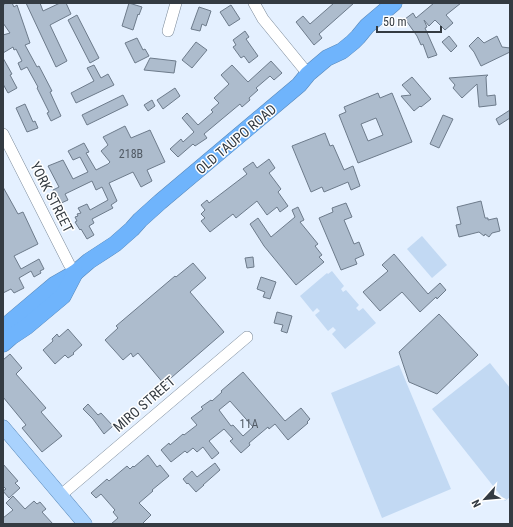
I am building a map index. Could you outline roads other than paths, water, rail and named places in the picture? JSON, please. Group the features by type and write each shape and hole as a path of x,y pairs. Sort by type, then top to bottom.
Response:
{"highway":[{"name":"OLD TAUPO ROAD","path":"3,328 54,285 76,272 114,244 160,202 299,86 308,74 327,58 342,51 358,38 367,26 394,3"},
{"name":"OLD TAUPO ROAD","path":"3,344 63,296 76,272"}],"main road":[{"path":"3,427 85,524"}],"street":[{"path":"168,31 176,3"},
{"path":"254,3 263,19 308,74"},
{"name":"YORK STREET","path":"3,134 69,264 76,272"},
{"name":"MIRO STREET","path":"61,495 246,337"}]}
